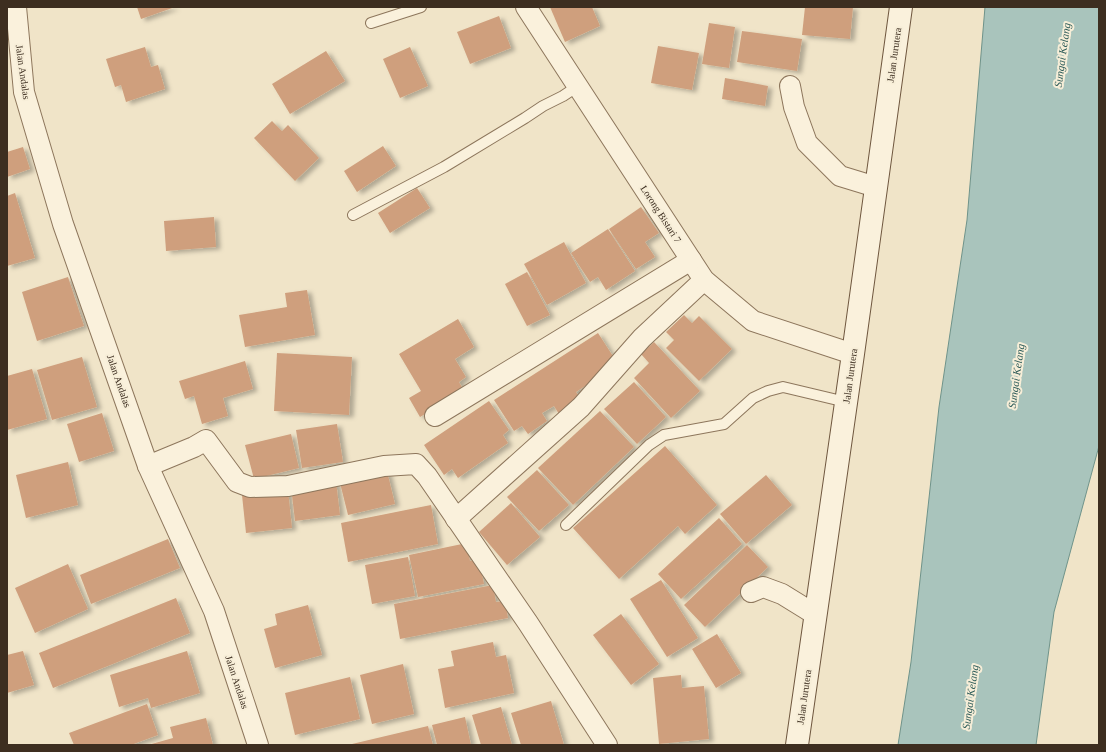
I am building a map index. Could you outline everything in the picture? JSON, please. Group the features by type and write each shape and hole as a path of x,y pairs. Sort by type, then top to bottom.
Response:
{"street":[{"name":"Jalan Andalas","path":"16,7 24,92 63,224 148,466 214,611 258,745"},
{"name":"Lorong Bistari 7","path":"526,7 704,280 753,320 853,354"},
{"name":"Jalan Jurutera","path":"797,745 901,7"},
{"path":"790,86 794,107 807,143 840,176 876,187"},
{"path":"435,416 691,260"},
{"path":"456,519 581,407 642,338 704,280"},
{"path":"148,466 194,447 206,440 237,482 250,487 288,486 384,466 416,464 427,476 528,623 606,745"},
{"path":"751,592 763,587 782,594 816,615"}],"lane":[{"path":"371,23 421,7"},
{"path":"354,215 444,167 578,86"},
{"path":"566,525 649,445 664,436 724,424 753,398 768,391 783,387 846,402"}],"water":[{"name":"Sungai Kelang","path":"985,7 1099,7 1099,446 1054,612 1036,745 898,745 911,662 939,407 967,220"}],"building":[{"path":"137,7 175,7 141,19"},
{"path":"550,7 592,7 600,26 565,42"},
{"path":"805,7 853,7 850,39 802,35"},
{"path":"499,16 511,48 470,64 457,32"},
{"path":"709,23 735,27 729,68 702,64"},
{"path":"742,31 802,39 797,71 737,62"},
{"path":"658,46 699,53 692,90 651,83"},
{"path":"145,47 151,67 158,65 165,89 126,102 121,85 115,87 106,59"},
{"path":"410,47 428,86 400,98 383,59"},
{"path":"326,51 345,81 290,114 272,84"},
{"path":"725,78 768,86 765,106 722,99"},
{"path":"272,121 282,131 288,125 319,158 295,181 254,138"},
{"path":"383,146 396,166 357,192 344,171"},
{"path":"23,147 30,169 7,177 7,152"},
{"path":"417,188 430,208 390,233 378,213"},
{"path":"15,193 35,258 7,266 7,196"},
{"path":"641,207 659,233 645,242 655,257 636,269 609,229"},
{"path":"214,217 216,247 166,251 164,221"},
{"path":"608,229 635,271 606,290 598,277 590,282 571,253"},
{"path":"564,242 586,283 547,305 524,264"},
{"path":"527,272 550,315 527,326 505,284"},
{"path":"68,277 84,326 37,341 22,292"},
{"path":"307,290 315,335 245,347 239,315 287,307 285,293"},
{"path":"684,315 692,323 699,316 732,349 699,381 666,348 674,340 666,332"},
{"path":"458,319 474,347 455,359 466,377 459,382 464,391 420,417 409,398 421,391 399,354"},
{"path":"598,333 618,364 576,392 581,400 559,414 554,406 542,413 547,421 528,434 522,426 514,431 494,400"},
{"path":"654,342 700,391 671,418 634,378 649,363 641,354"},
{"path":"277,353 352,357 349,415 274,411"},
{"path":"82,357 97,407 52,420 37,370"},
{"path":"245,361 253,389 223,398 228,416 202,424 194,396 185,399 179,381"},
{"path":"32,369 47,419 7,430 7,376"},
{"path":"634,382 666,417 637,444 604,409"},
{"path":"489,401 509,430 503,435 508,443 458,478 452,469 444,475 424,445"},
{"path":"600,411 634,447 573,505 538,468"},
{"path":"102,413 114,451 79,462 67,424"},
{"path":"337,424 343,462 302,468 296,430"},
{"path":"291,434 299,468 254,479 245,445"},
{"path":"665,446 717,505 685,534 678,526 619,579 573,528"},
{"path":"68,462 78,505 26,518 16,475"},
{"path":"537,470 569,505 539,531 507,497"},
{"path":"387,471 395,504 348,515 340,483"},
{"path":"766,475 792,505 746,544 720,514"},
{"path":"336,481 340,515 295,521 291,487"},
{"path":"288,490 292,528 246,533 242,495"},
{"path":"511,503 540,537 507,565 479,532"},
{"path":"431,505 438,544 348,562 341,523"},
{"path":"719,518 742,544 681,599 658,574"},
{"path":"168,539 180,568 91,604 80,575"},
{"path":"467,543 470,561 479,559 484,584 418,597 409,555"},
{"path":"747,545 768,567 705,627 684,605"},
{"path":"408,557 415,596 372,604 365,565"},
{"path":"68,564 88,609 35,633 15,588"},
{"path":"661,580 698,638 667,657 630,599"},
{"path":"493,585 496,602 505,601 508,618 400,639 394,604"},
{"path":"176,598 190,633 53,688 39,653"},
{"path":"308,605 322,655 275,668 264,629 277,625 275,614"},
{"path":"621,614 659,664 631,685 593,635"},
{"path":"717,634 741,673 716,688 692,649"},
{"path":"493,642 496,657 506,655 514,693 445,708 438,669 454,666 451,651"},
{"path":"23,651 34,685 7,693 7,655"},
{"path":"187,651 200,693 151,708 148,698 119,707 110,675"},
{"path":"403,664 414,714 372,724 360,675"},
{"path":"681,675 682,688 704,686 709,739 659,744 653,678"},
{"path":"350,677 360,719 295,735 285,693"},
{"path":"551,701 564,745 521,745 511,713"},
{"path":"147,704 158,735 131,745 74,745 69,733"},
{"path":"501,707 512,745 481,745 472,715"},
{"path":"465,717 471,745 437,745 432,725"},
{"path":"206,718 213,745 148,745 173,738 170,727"},
{"path":"428,726 433,745 352,745 352,744"}]}
